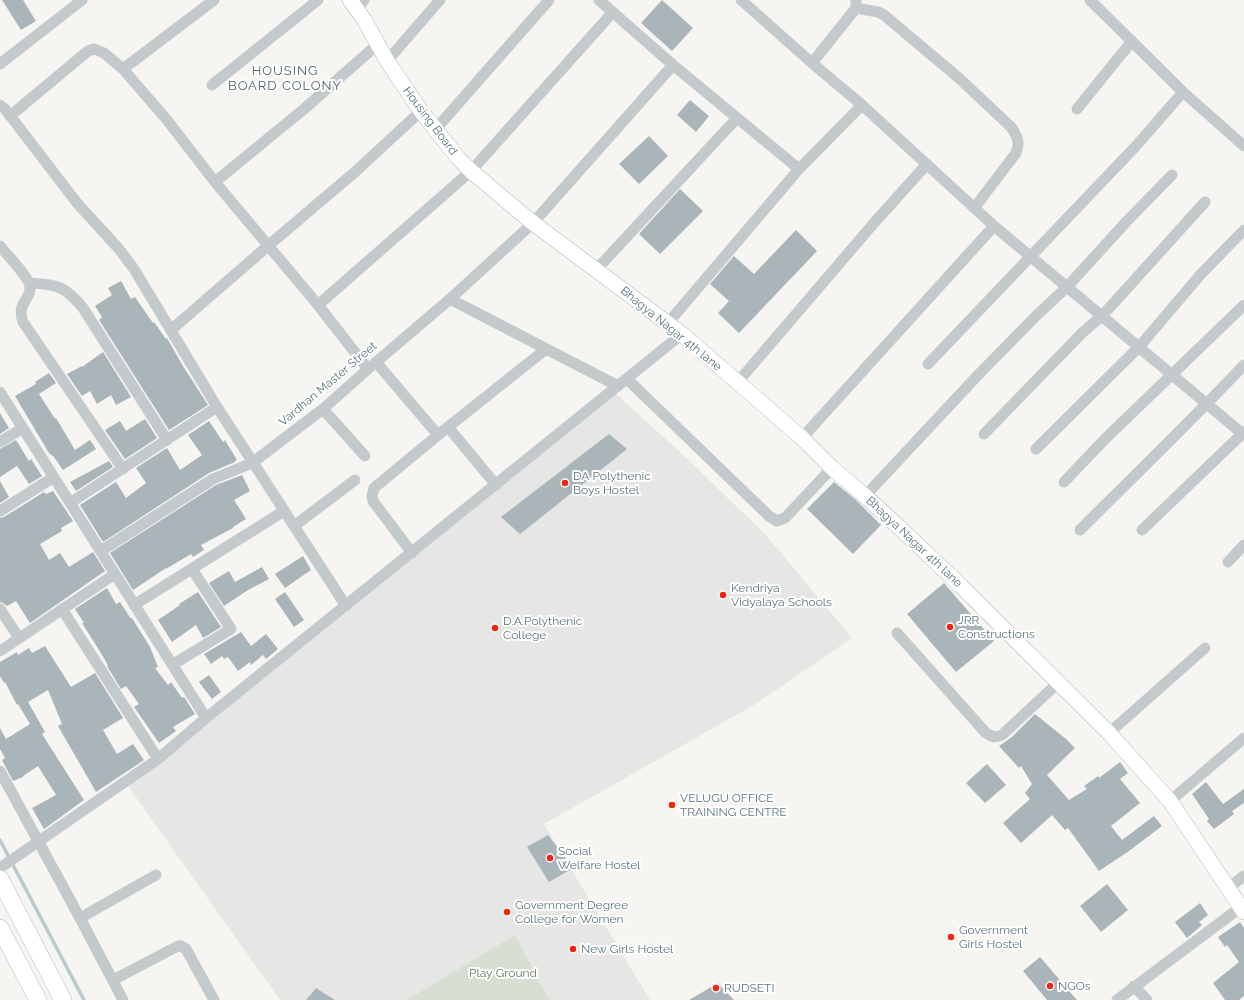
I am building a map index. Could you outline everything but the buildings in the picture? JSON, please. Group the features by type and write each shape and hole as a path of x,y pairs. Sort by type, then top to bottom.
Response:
{"main road":[{"name":"Housing Board","path":"357,3 387,61 435,130 471,171 534,223"},
{"name":"Bhagya Nagar 4th lane","path":"534,223 682,334 802,438 832,468 866,496 962,587 1059,682 1109,734 1170,802 1242,910"},
{"path":"0,878 63,1000"},
{"path":"0,928 38,1000"}],"street":[{"path":"0,64 82,0"},
{"path":"123,69 214,0"},
{"path":"212,85 318,0"},
{"path":"387,61 440,0"},
{"path":"435,130 549,0"},
{"path":"599,0 673,65 799,169"},
{"path":"741,0 812,64 862,105 994,226 1207,404 1244,433 1142,530"},
{"path":"1090,0 1183,92 1244,146"},
{"path":"812,64 856,4 884,15 960,79 1011,127 1017,135 1019,145 1016,153 975,207"},
{"path":"318,305 471,171 613,12"},
{"path":"1077,110 1132,41"},
{"path":"215,182 304,109 378,44"},
{"path":"10,116 91,50 94,49 104,53 123,69 167,120 215,182 318,305 438,435"},
{"name":"Vardhan Master Street","path":"101,551 213,479 252,463 323,409 450,299 534,223 673,65"},
{"path":"928,364 1136,146 1183,92"},
{"path":"0,105 77,203 119,249 134,269 252,463 346,606"},
{"path":"668,323 799,169 862,105"},
{"path":"171,330 355,172 421,110"},
{"path":"596,270 737,118"},
{"path":"737,382 874,222 927,164"},
{"path":"866,496 979,374 1067,287 1172,175"},
{"path":"984,434 1083,332 1102,316 1205,202"},
{"path":"802,438 994,226"},
{"path":"1036,449 1139,347 1201,274 1244,230"},
{"path":"0,246 30,283 30,292 20,315 23,322 123,469"},
{"path":"30,283 59,287 74,296 167,440"},
{"path":"450,299 546,348 622,382 769,516 777,521 785,518 832,468"},
{"path":"1064,482 1105,439 1244,305"},
{"path":"0,868 158,759 206,718 682,334"},
{"path":"412,553 373,501 372,492 374,488 448,426 546,348"},
{"path":"1080,530 1171,438 1207,404 1244,365"},
{"path":"0,392 206,718"},
{"path":"70,504 217,407"},
{"path":"323,409 365,456"},
{"path":"448,426 496,485"},
{"path":"0,442 23,428"},
{"path":"0,511 54,477"},
{"path":"294,526 355,480"},
{"path":"134,605 284,511"},
{"path":"1228,562 1244,545"},
{"path":"172,665 231,629 192,569"},
{"path":"0,651 115,574"},
{"path":"0,609 19,638"},
{"path":"62,609 158,759"},
{"path":"897,633 985,732 996,738 1002,735 1059,682"},
{"path":"1109,734 1205,648"},
{"path":"1170,802 1244,738"},
{"path":"0,771 123,1000"},
{"path":"80,918 156,875"},
{"path":"1228,888 1244,876"},
{"path":"1117,1000 1134,986 1242,910"},
{"path":"113,980 178,946 181,946 186,949 214,1000"},
{"path":"1134,986 1147,1000"}],"shaded area":[{"name":"D.A.Polythenic College","path":"614,392 680,452 766,535 852,638 754,705 544,824 650,1000 280,1000 128,786"}],"green space":[{"name":"Play Ground","path":"515,935 549,1000 407,1000"}],"waterway":[{"path":"0,840 84,1000"}],"place":[{"name":"DA Polythenic Boys Hostel","path":"565,483"},
{"name":"Kendriya Vidyalaya Schools","path":"723,595"},
{"name":"JRR Constructions","path":"950,627"},
{"name":"D.A.Polythenic College","path":"495,628"},
{"name":"VELUGU OFFICE TRAINING CENTRE","path":"672,805"},
{"name":"Social Welfare Hostel","path":"550,858"},
{"name":"Government Degree College for Women","path":"507,912"},
{"name":"Government Girls Hostel","path":"951,937"},
{"name":"New Girls Hostel","path":"573,949"},
{"name":"NGOs","path":"1050,986"},
{"name":"RUDSETI","path":"716,988"}],"district":[{"name":"HOUSING BOARD COLONY","path":"285,78"}]}
